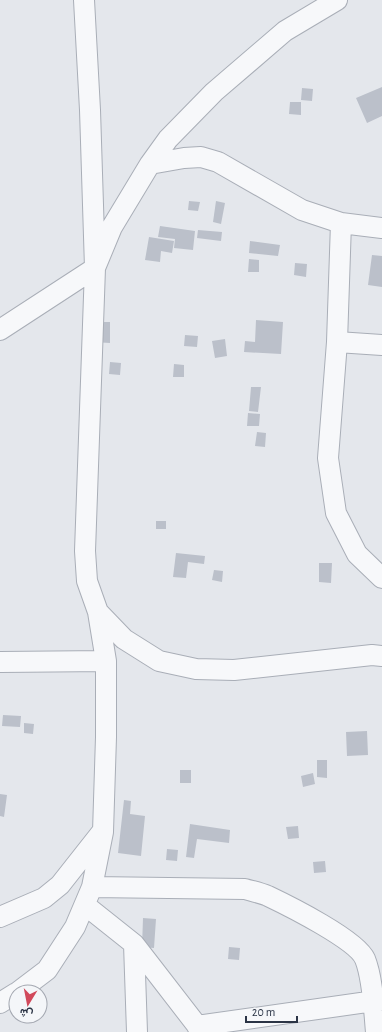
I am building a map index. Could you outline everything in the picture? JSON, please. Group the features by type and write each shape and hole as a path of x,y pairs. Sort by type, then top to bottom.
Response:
{"street":[{"path":"29,984 47,970 75,927 89,896 103,832 106,737 106,661 98,612 87,581 85,551 95,268 92,155 84,0"},
{"path":"0,330 95,268 112,226 150,164 168,139 214,92 285,31 337,0"},
{"path":"150,164 190,157 201,157 212,160 302,210 341,223 382,228"},
{"path":"341,223 336,342 328,458 336,513 357,554 382,578"},
{"path":"336,342 382,344"},
{"path":"98,612 124,639 159,661 196,669 234,670 372,655 382,656"},
{"path":"0,662 106,661"},
{"path":"0,917 44,898 60,885 103,832"},
{"path":"89,896 245,889 267,896 355,946 365,959 378,1000 376,1032"},
{"path":"89,896 134,944 200,1029 378,1000"},
{"path":"134,944 137,1032"}],"building":[{"path":"382,87 382,116 367,123 356,98"},
{"path":"302,88 313,89 312,101 301,100"},
{"path":"290,102 301,102 301,115 289,114"},
{"path":"189,201 200,202 198,211 188,210"},
{"path":"216,201 225,203 221,224 213,222"},
{"path":"160,226 195,231 193,250 174,248 175,239 158,237"},
{"path":"198,230 222,232 221,241 197,238"},
{"path":"149,237 174,241 172,253 161,251 160,262 145,260"},
{"path":"250,241 280,245 278,256 249,253"},
{"path":"372,255 382,256 382,287 368,285"},
{"path":"249,259 259,260 259,272 248,272"},
{"path":"295,263 307,264 306,277 294,275"},
{"path":"256,320 283,322 281,354 244,352 245,341 255,342"},
{"path":"94,322 110,322 110,343 93,342"},
{"path":"185,335 198,336 197,347 184,346"},
{"path":"225,339 227,356 215,358 212,341"},
{"path":"110,362 121,363 120,375 109,374"},
{"path":"174,364 184,365 184,377 173,377"},
{"path":"251,387 261,387 258,412 249,411"},
{"path":"248,413 260,414 259,426 247,426"},
{"path":"257,432 266,433 265,447 255,446"},
{"path":"156,521 166,521 166,529 156,529"},
{"path":"176,553 205,556 204,564 188,562 186,578 173,577"},
{"path":"319,563 332,563 331,583 319,582"},
{"path":"214,570 223,571 222,582 212,580"},
{"path":"3,715 21,716 20,727 2,726"},
{"path":"24,723 34,724 33,734 24,733"},
{"path":"367,731 368,755 347,756 346,732"},
{"path":"317,760 327,760 327,778 317,777"},
{"path":"180,770 191,770 191,783 180,783"},
{"path":"313,773 315,784 303,787 301,776"},
{"path":"0,794 7,795 4,817 0,816"},
{"path":"124,800 131,801 130,814 145,816 141,856 118,853"},
{"path":"190,824 230,830 229,843 197,839 194,858 186,857"},
{"path":"298,826 299,838 288,839 286,827"},
{"path":"167,849 178,850 177,861 166,860"},
{"path":"325,861 326,872 314,873 313,862"},
{"path":"143,918 156,919 154,948 142,947"},
{"path":"229,947 240,948 239,960 228,959"}]}
